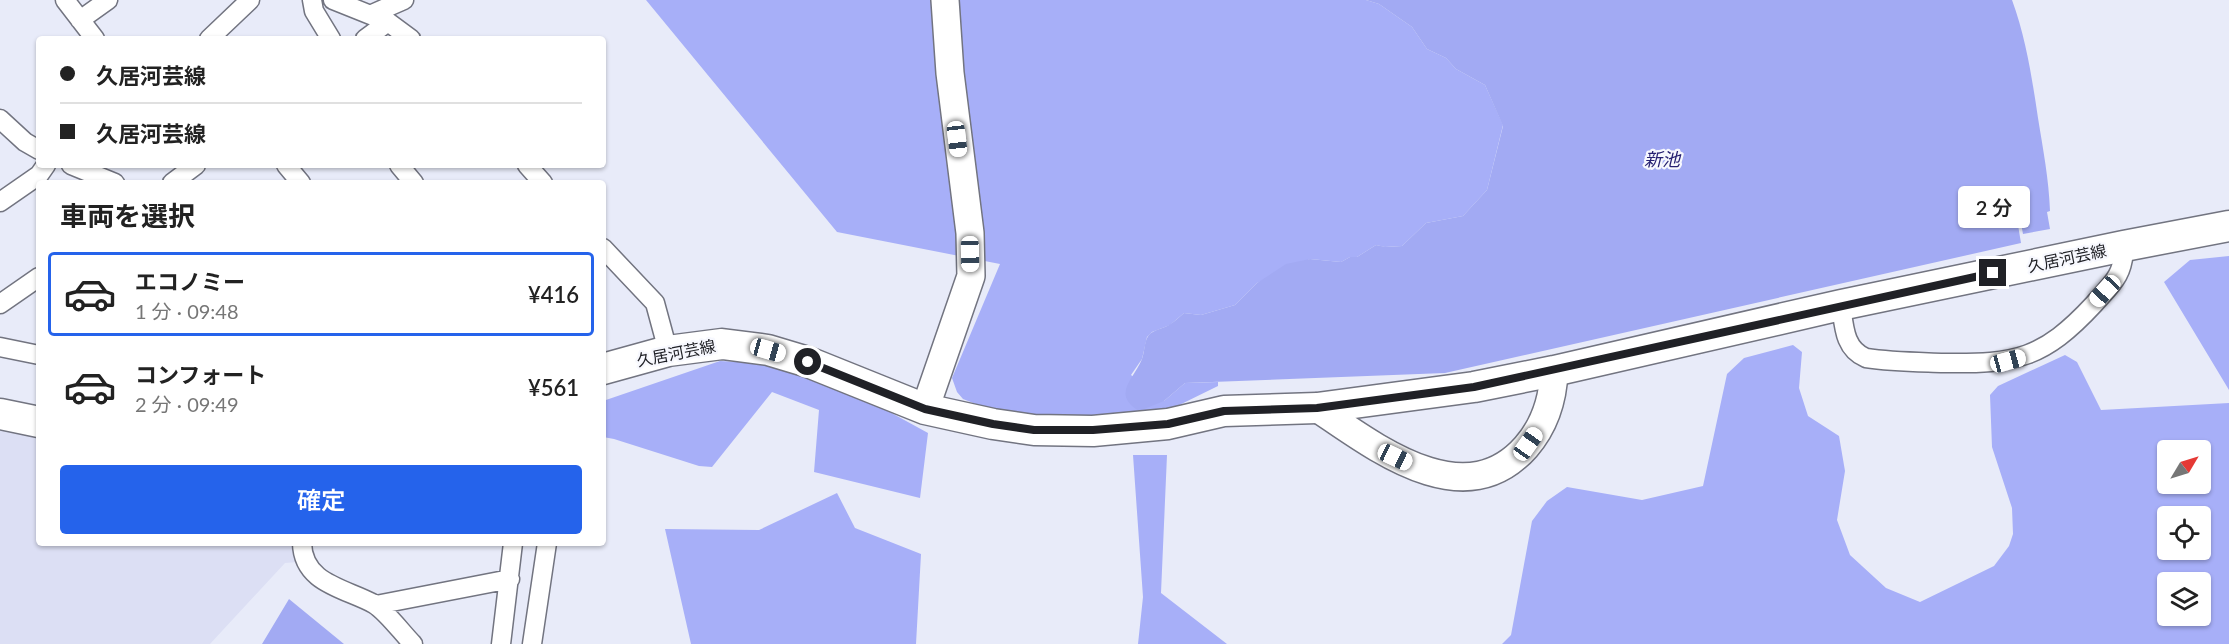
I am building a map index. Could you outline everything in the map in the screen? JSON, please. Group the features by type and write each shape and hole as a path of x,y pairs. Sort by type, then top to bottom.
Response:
{"main road":[{"name":"久居河芸線","path":"606,368 668,351 723,344 768,350 808,362 925,409 993,424 1068,432 1168,424 1224,411 1317,408 1424,395 1554,371 1841,305 2229,226"},
{"path":"0,414 36,421"}],"street":[{"path":"65,0 93,36"},
{"path":"80,20 108,0"},
{"path":"212,36 250,0"},
{"path":"312,0 314,11 329,36"},
{"path":"333,0 380,18 407,36"},
{"path":"367,36 380,18 404,0"},
{"path":"925,409 971,276 970,233 950,73 945,0"},
{"path":"0,119 25,142 36,148"},
{"path":"0,202 39,175 44,168"},
{"path":"78,168 108,180"},
{"path":"176,180 192,168"},
{"path":"289,168 299,180"},
{"path":"402,168 412,180"},
{"path":"530,168 540,180"},
{"path":"1841,305 1850,347 1858,355 1866,358 1938,363 2008,361 2045,346 2070,328 2119,276 2124,260 2124,246"},
{"path":"606,251 655,303 668,351"},
{"path":"0,304 36,279"},
{"path":"0,347 36,354"},
{"path":"1317,408 1395,457 1422,470 1442,476 1478,475 1516,458 1528,444 1547,412 1553,393 1554,371"},
{"path":"302,546 308,568 318,579 376,605 413,644"},
{"path":"501,644 513,546"},
{"path":"532,644 547,546"},
{"path":"376,605 510,579"}],"shaded area":[{"path":"646,0 1366,0 1379,4 1412,27 1427,49 1446,58 1456,69 1485,85 1503,125 1487,190 1463,216 1426,223 1402,246 1376,245 1357,257 1350,257 1341,262 1310,259 1257,283 1235,305 1201,315 1184,313 1170,325 1152,332 1147,337 1142,359 1131,375 1164,401 1185,383 1218,382 1218,386 1165,412 1086,425 986,408 963,399 957,392 952,378 1000,264 837,232"},
{"path":"2229,256 2229,390 2164,282 2190,260"},
{"path":"1793,345 1802,352 1799,388 1808,416 1839,436 1845,471 1837,520 1850,555 1886,588 1920,602 1994,566 2009,546 2013,534 2012,508 1992,447 1990,395 1998,386 2065,355 2077,362 2101,410 2229,403 2229,644 1502,644 1511,635 1532,521 1547,501 1567,487 1642,500 1703,486 1727,374 1744,358"},
{"path":"720,361 778,364 855,393 928,433 920,498 814,472 819,410 772,392 712,467 699,466 606,438 606,400"},
{"path":"0,430 36,437 36,546 295,546 298,562 285,563 210,644 0,644"},
{"path":"1133,455 1167,455 1161,593 1227,644 1138,644 1143,597"},
{"path":"837,493 855,528 921,554 916,644 691,644 665,529 759,530"}],"water":[{"name":"新池","path":"1366,0 2012,0 2025,43 2033,88 2047,176 2050,211 2047,212 2050,229 2023,234 2020,218 2017,219 2021,243 1445,373 1185,383 1164,401 1139,411 1131,405 1126,392 1142,359 1146,341 1151,333 1169,325 1184,313 1201,315 1235,305 1257,283 1286,264 1310,259 1341,262 1350,257 1357,257 1376,245 1402,246 1426,223 1463,216 1487,190 1503,126 1485,85 1456,69 1446,58 1427,49 1412,27 1379,4"},
{"path":"289,599 344,644 262,644"}],"route":[{"path":"808,362 925,409 993,424 1068,432 1168,424 1224,411 1317,408 1474,387 1993,273"}]}
